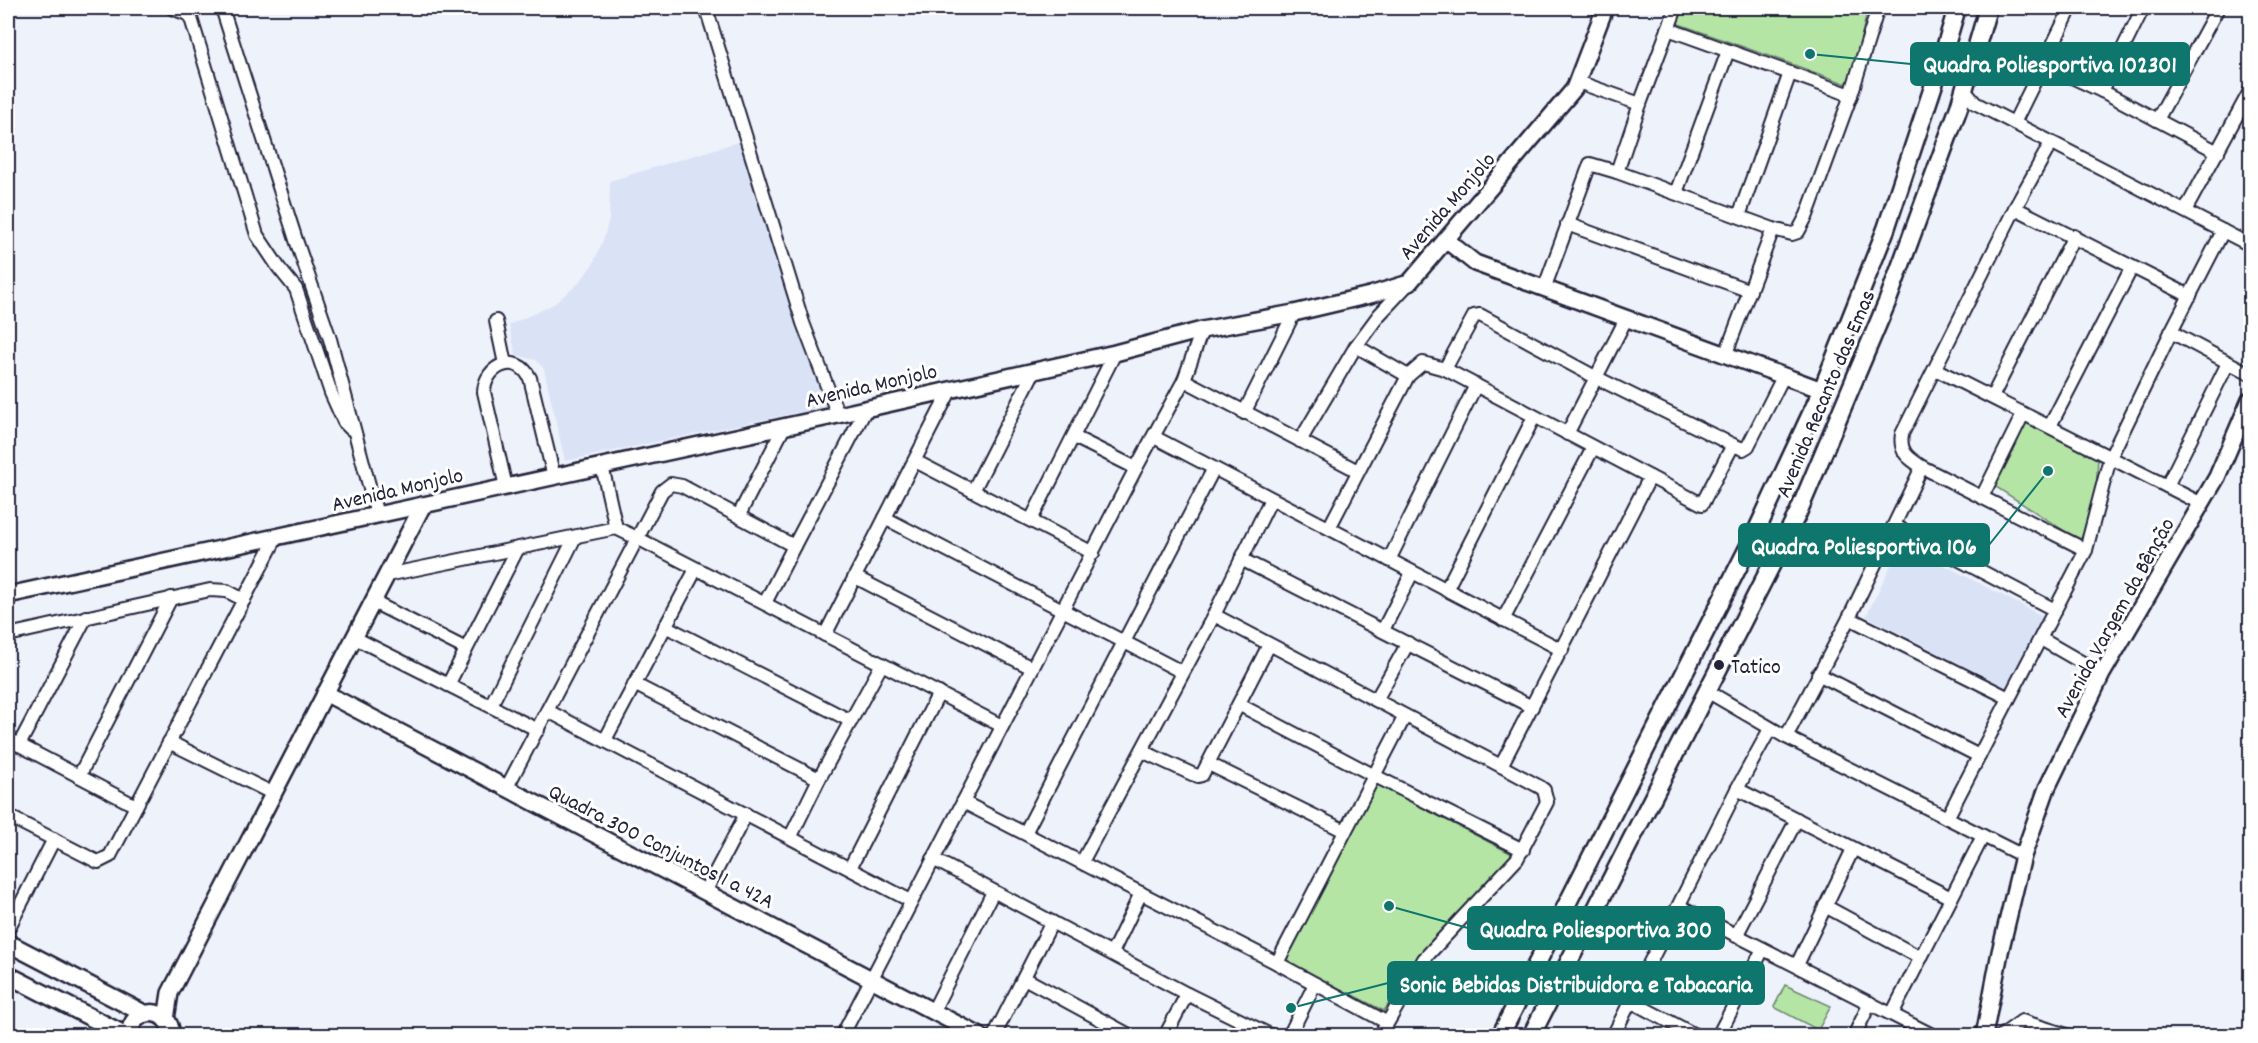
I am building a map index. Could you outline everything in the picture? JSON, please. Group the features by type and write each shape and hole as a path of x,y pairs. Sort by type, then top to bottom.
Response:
{"main road":[{"name":"Avenida Recanto das Emas","path":"1500,1035 1755,534 1822,390 1889,218 1957,8"},
{"name":"Avenida Recanto das Emas","path":"1531,1035 1798,513 1875,332 1938,164 1967,105 1964,90 1988,8"},
{"path":"1910,158 1919,168 1926,170 1938,164"},
{"path":"1889,218 1904,222 1912,234"},
{"path":"1755,534 1753,546 1757,553 1769,558 1779,552"},
{"path":"1734,574 1742,567 1748,566 1759,576 1760,585"},
{"path":"8,943 146,1013 159,1014 173,1030"},
{"path":"8,976 21,971 27,959 27,953"},
{"path":"8,976 128,1035 132,1025 146,1013"}],"street":[{"path":"172,8 190,15 257,235 296,289 331,393 344,422 354,432"},
{"path":"222,8 292,229 330,339 377,515"},
{"path":"706,8 803,323 838,415"},
{"name":"Avenida Monjolo","path":"8,595 866,409 1115,353 1202,330 1294,313 1370,295 1408,283 1569,95 1578,82 1605,8"},
{"path":"1617,172 1676,8"},
{"path":"1544,290 1590,164 1773,229 1792,234 1800,230 1851,95 1878,8"},
{"path":"2014,123 2072,8"},
{"path":"2102,91 2143,8"},
{"path":"2157,120 2218,8"},
{"path":"1668,28 1851,95"},
{"path":"1676,193 1728,51"},
{"path":"2044,64 2102,91 2218,152"},
{"path":"1739,216 1790,74"},
{"path":"1578,82 1640,104"},
{"path":"2185,211 2218,152 2245,115 2250,91"},
{"path":"1967,105 2014,123 2247,243 2250,229"},
{"path":"2050,143 2015,208 1902,434 1900,443 1902,451 1922,467 2086,550"},
{"path":"2015,208 2190,296"},
{"path":"1567,224 1750,291"},
{"path":"1725,356 1773,229"},
{"path":"1947,818 2086,550 2110,458 2223,231"},
{"path":"1992,397 2074,236"},
{"path":"1446,240 1475,263 1822,390"},
{"path":"2050,426 2132,267"},
{"path":"1300,441 1356,346 1379,315 1408,283"},
{"path":"1370,295 1379,315"},
{"path":"1244,413 1294,313"},
{"path":"1445,369 1474,316 1478,314 1598,378 1743,449 1748,446 1783,376"},
{"path":"1567,435 1626,319"},
{"path":"496,321 505,364"},
{"path":"842,1035 1136,468 1184,380 1202,330"},
{"path":"2171,332 2250,374"},
{"path":"1356,346 1408,376"},
{"path":"1031,519 1115,353"},
{"path":"1329,528 1408,376 1423,363 1445,369 1702,504 1733,445"},
{"path":"2167,486 2228,363"},
{"path":"506,487 484,392 485,380 490,372 505,364 518,366 527,371 554,477"},
{"path":"1935,369 2202,504"},
{"path":"973,491 1034,371"},
{"path":"1184,380 1358,471"},
{"path":"1389,560 1476,386"},
{"path":"825,635 951,389"},
{"name":"Avenida Vargem da Bênção","path":"1984,1035 2000,952 2023,856 2047,788 2102,674 2217,477 2250,400"},
{"path":"765,603 866,409"},
{"path":"1982,497 2023,414"},
{"path":"1446,590 1533,417"},
{"path":"739,515 784,427"},
{"path":"1074,437 1136,468"},
{"path":"1154,437 1213,470 1562,650"},
{"path":"1503,620 1593,448"},
{"path":"915,461 1093,553"},
{"path":"602,466 616,528"},
{"path":"1786,737 1849,618 1922,467"},
{"path":"1025,833 1213,470"},
{"path":"1501,766 1650,477"},
{"path":"506,789 662,491 671,484 682,486 794,546"},
{"path":"1082,862 1214,615 1271,499"},
{"path":"146,1013 170,993 423,505"},
{"path":"885,518 1182,672"},
{"path":"1895,526 2055,610"},
{"path":"387,575 616,528 1002,726"},
{"path":"491,705 575,537"},
{"path":"8,816 98,862 110,856 276,538"},
{"path":"448,685 518,549"},
{"path":"1241,559 1532,707"},
{"path":"605,740 696,569"},
{"path":"1383,630 1412,573"},
{"path":"855,578 1032,668"},
{"path":"8,635 220,589 244,600"},
{"path":"79,776 171,598"},
{"path":"373,602 466,649"},
{"path":"1214,615 1540,787 1547,798 1522,850 1510,868 1424,960 1380,1035"},
{"path":"20,745 86,617"},
{"path":"1849,618 2010,698"},
{"path":"665,626 851,721"},
{"path":"354,638 538,730"},
{"path":"2041,639 2102,674"},
{"path":"1376,700 1408,644"},
{"path":"1142,751 1198,776 1202,775 1269,645"},
{"path":"791,836 819,779 882,664"},
{"path":"1818,674 1979,756"},
{"path":"634,684 819,779"},
{"path":"1707,691 1770,729 2023,856"},
{"name":"Quadra 300 Conjuntos 1 a 42A","path":"325,693 980,1035"},
{"path":"850,868 939,693"},
{"path":"1239,705 1522,850"},
{"path":"548,711 791,836 911,901"},
{"path":"1277,963 1405,716"},
{"path":"1613,1035 1737,789 1770,729"},
{"path":"8,739 136,806"},
{"path":"169,742 274,794"},
{"path":"1209,764 1345,831"},
{"path":"1737,789 1951,898"},
{"path":"963,802 1277,963 1386,1022"},
{"path":"705,892 746,814"},
{"path":"1736,936 1797,819"},
{"path":"1892,1014 1983,836"},
{"path":"8,929 54,839"},
{"path":"1797,965 1853,849"},
{"path":"933,860 1187,994 1272,1035"},
{"path":"933,1011 993,892"},
{"path":"1112,953 1141,893"},
{"path":"1679,906 1930,1035"},
{"path":"1825,906 1921,958"},
{"path":"994,1035 1052,922"},
{"path":"1718,1035 1763,949"},
{"path":"1024,978 1131,1035"},
{"path":"1289,1035 1315,984"},
{"path":"170,993 173,1030"},
{"path":"1165,1035 1187,994"},
{"path":"1630,1001 1697,1035"},
{"path":"1854,1035 1870,1003"},
{"path":"2001,1035 2022,1021 2070,1035"}],"shaded area":[{"path":"744,140 829,406 565,461 544,369 536,360 516,355 509,325 554,304 579,283 593,264 609,219 610,181"},
{"path":"1902,543 2044,617 2008,688 1866,616"}],"green space":[{"path":"1682,8 1868,8 1850,85 1676,23"},
{"path":"2025,419 2098,458 2095,506 2080,541 1993,485"},
{"path":"1377,784 1512,854 1419,957 1384,1011 1283,960"},
{"path":"1785,985 1831,1006 1818,1030 1774,1007"}],"place":[{"name":"Quadra Poliesportiva 102301","path":"1810,54"},
{"name":"Quadra Poliesportiva 106","path":"2048,471"},
{"name":"Tatico","path":"1719,665"},
{"name":"Quadra Poliesportiva 300","path":"1389,906"},
{"name":"Sonic Bebidas Distribuidora e Tabacaria","path":"1291,1008"}]}
